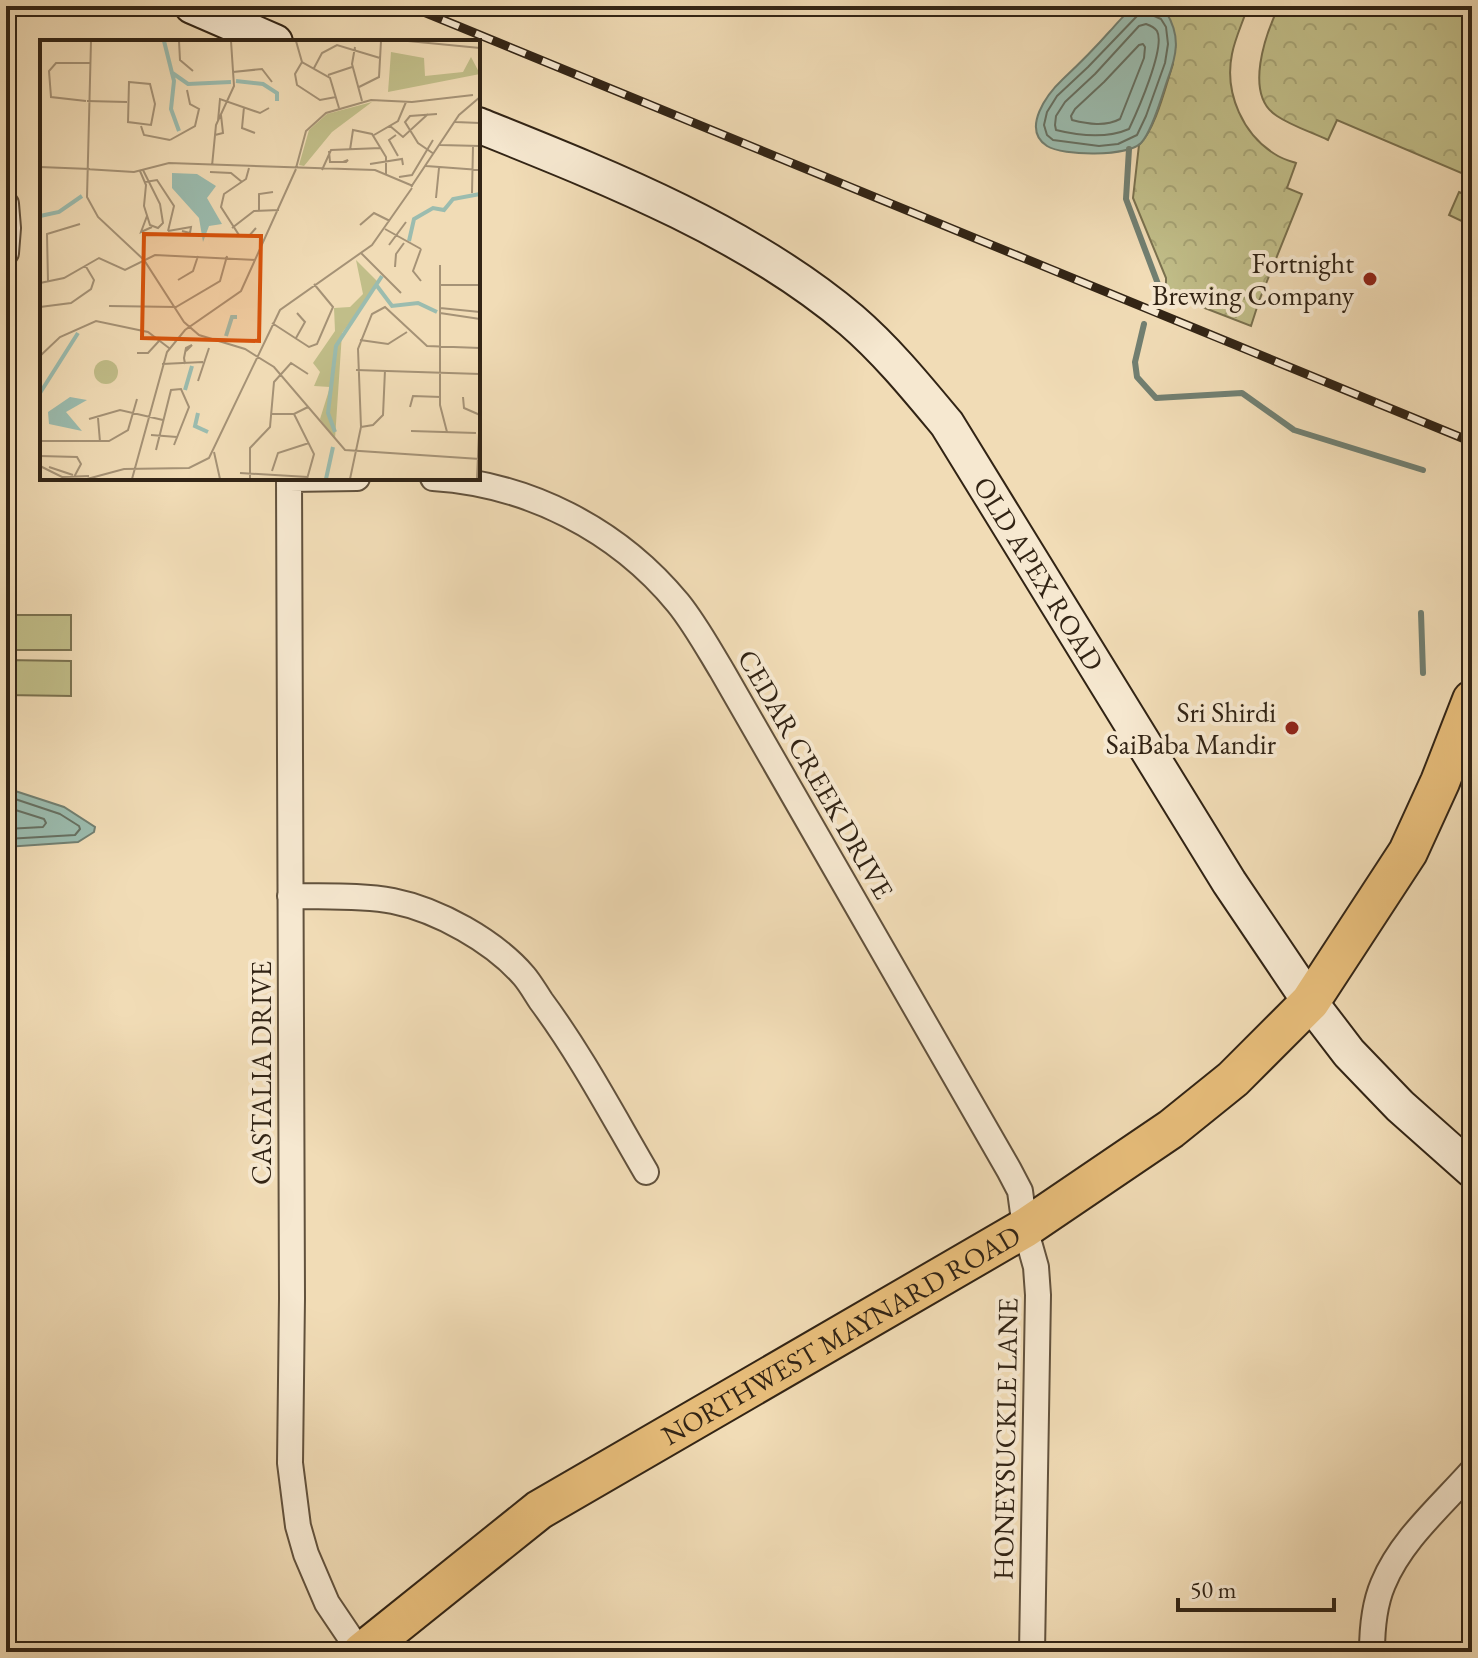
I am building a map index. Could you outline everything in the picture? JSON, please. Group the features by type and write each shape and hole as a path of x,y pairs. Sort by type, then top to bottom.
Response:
{"main road":[{"path":"192,6 270,40"},
{"name":"OLD APEX ROAD","path":"480,126 670,207 730,238 852,321 904,372 947,424 1229,882 1310,1002 1349,1053 1400,1106 1472,1170"},
{"name":"NORTHWEST MAYNARD ROAD","path":"361,1652 539,1510 1025,1228 1183,1119 1233,1079 1310,1002 1408,852 1472,700"}],"street":[{"path":"6,204 6,253"},
{"name":"CASTALIA DRIVE","path":"289,480 290,1463 298,1526 306,1554 335,1615 361,1652"},
{"name":"CEDAR CREEK DRIVE","path":"459,480 516,493 565,513 606,536 647,569 679,604 722,671 1004,1160 1020,1191 1025,1228"},
{"path":"290,896 373,898 397,902 465,929 506,958 524,976 562,1028 646,1172"},
{"name":"HONEYSUCKLE LANE","path":"1025,1228 1036,1267 1038,1295 1032,1652"},
{"path":"1372,1652 1379,1596 1395,1561 1472,1471"}],"green space":[{"path":"1132,6 1248,6 1232,54 1230,69 1234,98 1255,137 1278,156 1296,163 1287,188 1302,194 1251,326 1166,293 1166,278 1133,198 1139,145 1155,118 1173,64 1130,10"},
{"path":"1279,6 1472,6 1472,163 1466,175 1337,120 1328,140 1277,116 1261,94 1259,79 1268,32"},
{"path":"1459,192 1472,198 1472,226 1449,215"},
{"path":"6,615 71,615 71,650 6,650"},
{"path":"6,660 71,661 71,696 6,695"}],"water":[{"path":"1143,7 1166,12 1176,38 1170,72 1145,138 1134,148 1109,153 1066,152 1047,146 1036,130 1036,121 1050,93 1126,14"},
{"path":"6,788 64,807 95,827 94,832 78,842 6,847"}],"waterway":[{"path":"1129,149 1126,199 1158,284"},
{"path":"1144,324 1135,362 1137,377 1156,398 1242,393 1294,430 1423,470"},
{"path":"1421,613 1423,673"}],"railway":[{"path":"409,6 1472,442"}],"place":[{"name":"Fortnight Brewing Company","path":"1370,279"},
{"name":"Sri Shirdi SaiBaba Mandir","path":"1292,728"}]}
